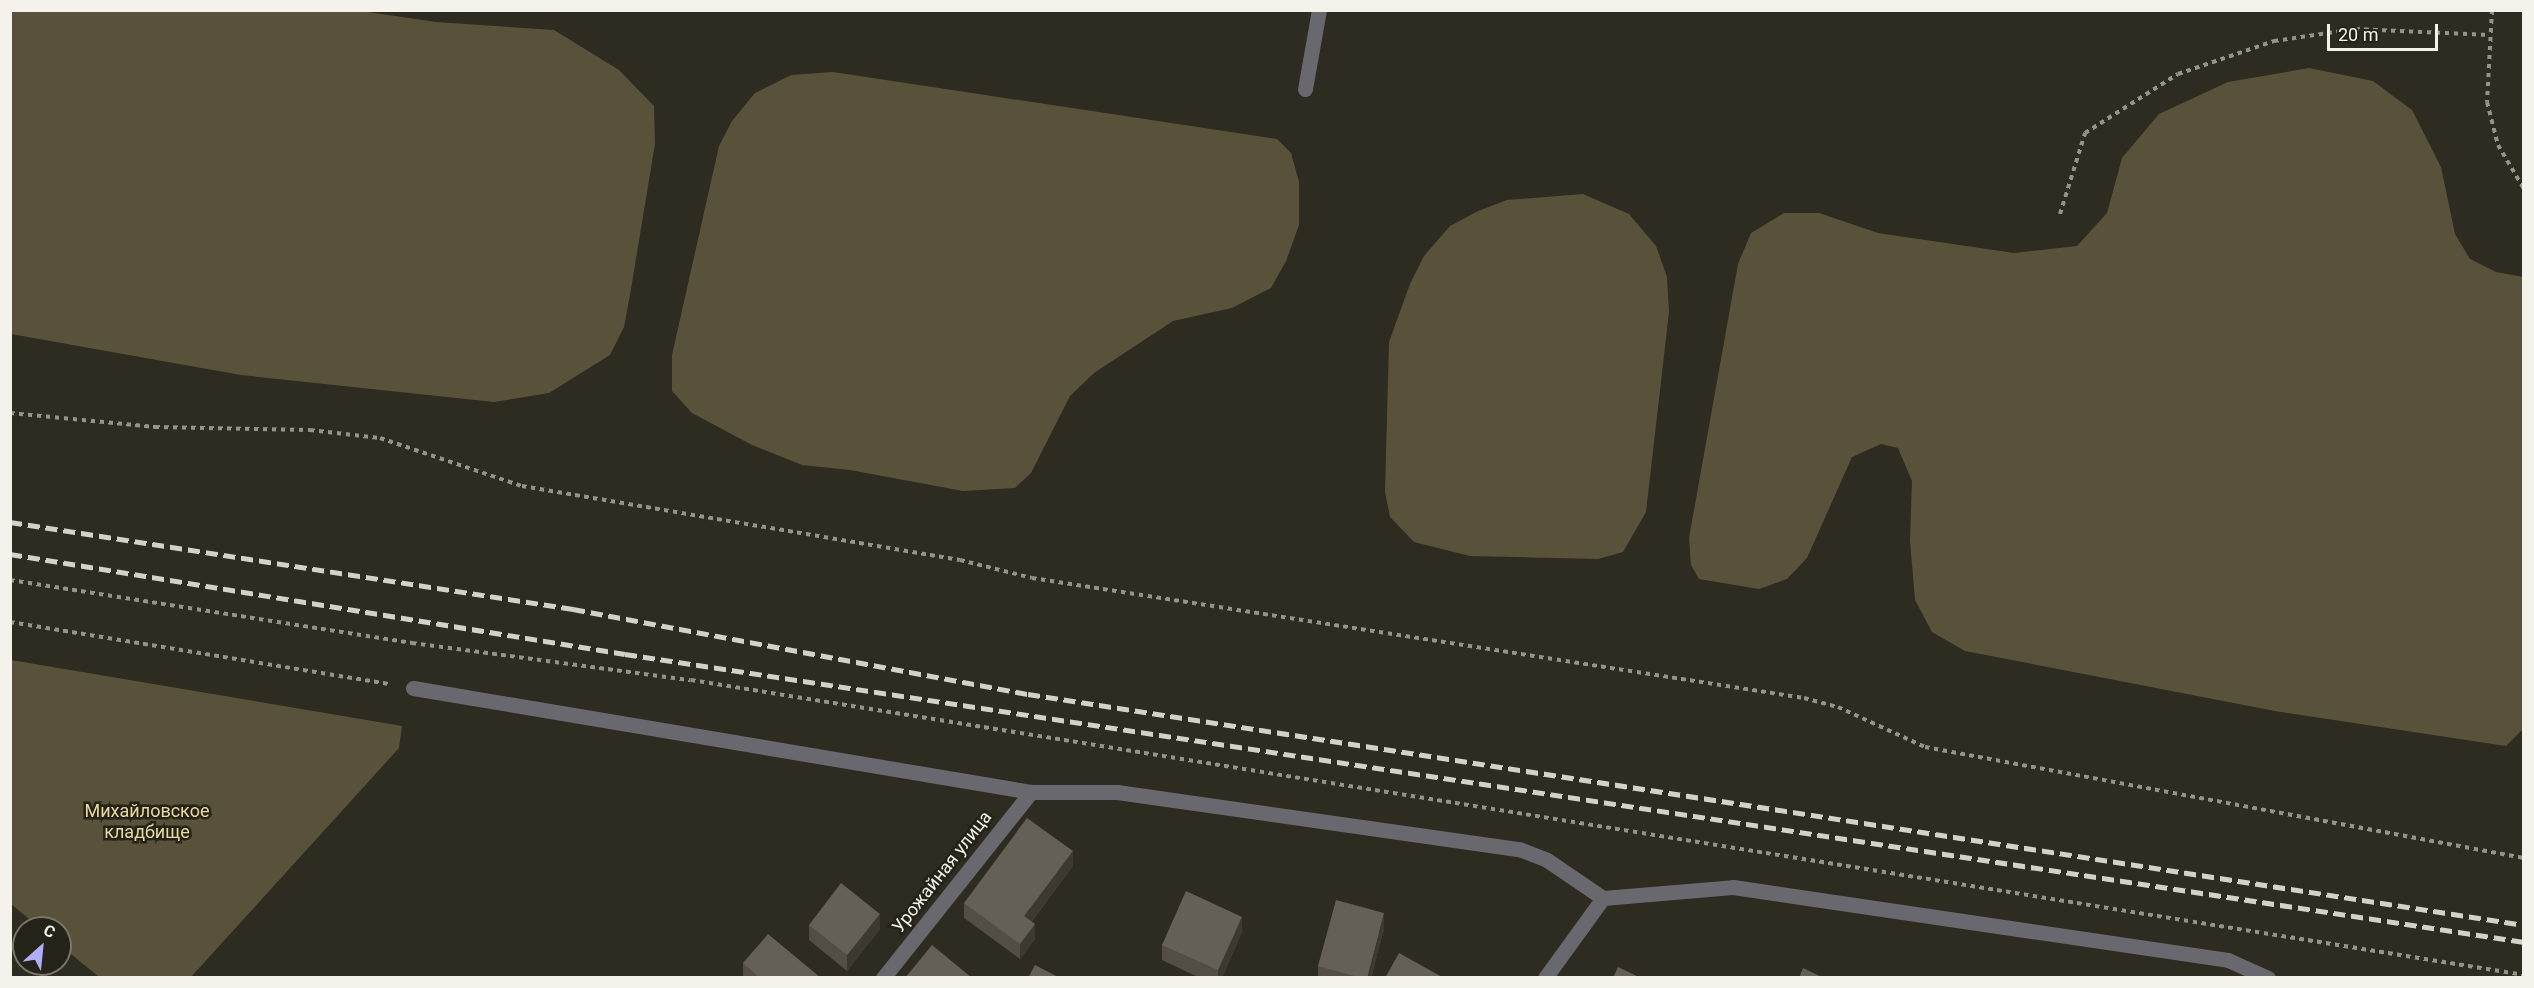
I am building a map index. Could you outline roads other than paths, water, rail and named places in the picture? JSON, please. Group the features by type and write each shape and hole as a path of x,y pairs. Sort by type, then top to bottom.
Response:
{"street":[{"path":"1305,89 1319,10"},
{"path":"413,688 1030,792 1126,793 1519,849 1547,860 1603,898 1733,887 2228,960 2268,978"},
{"name":"Урожайная улица","path":"883,978 1030,792"},
{"path":"1545,978 1603,898"}],"railway":[{"path":"10,522 573,609 1028,694 2524,925"},
{"path":"10,554 625,654 2524,942"}],"park label":[{"name":"Михайловское кладбище","path":"147,822"}]}
